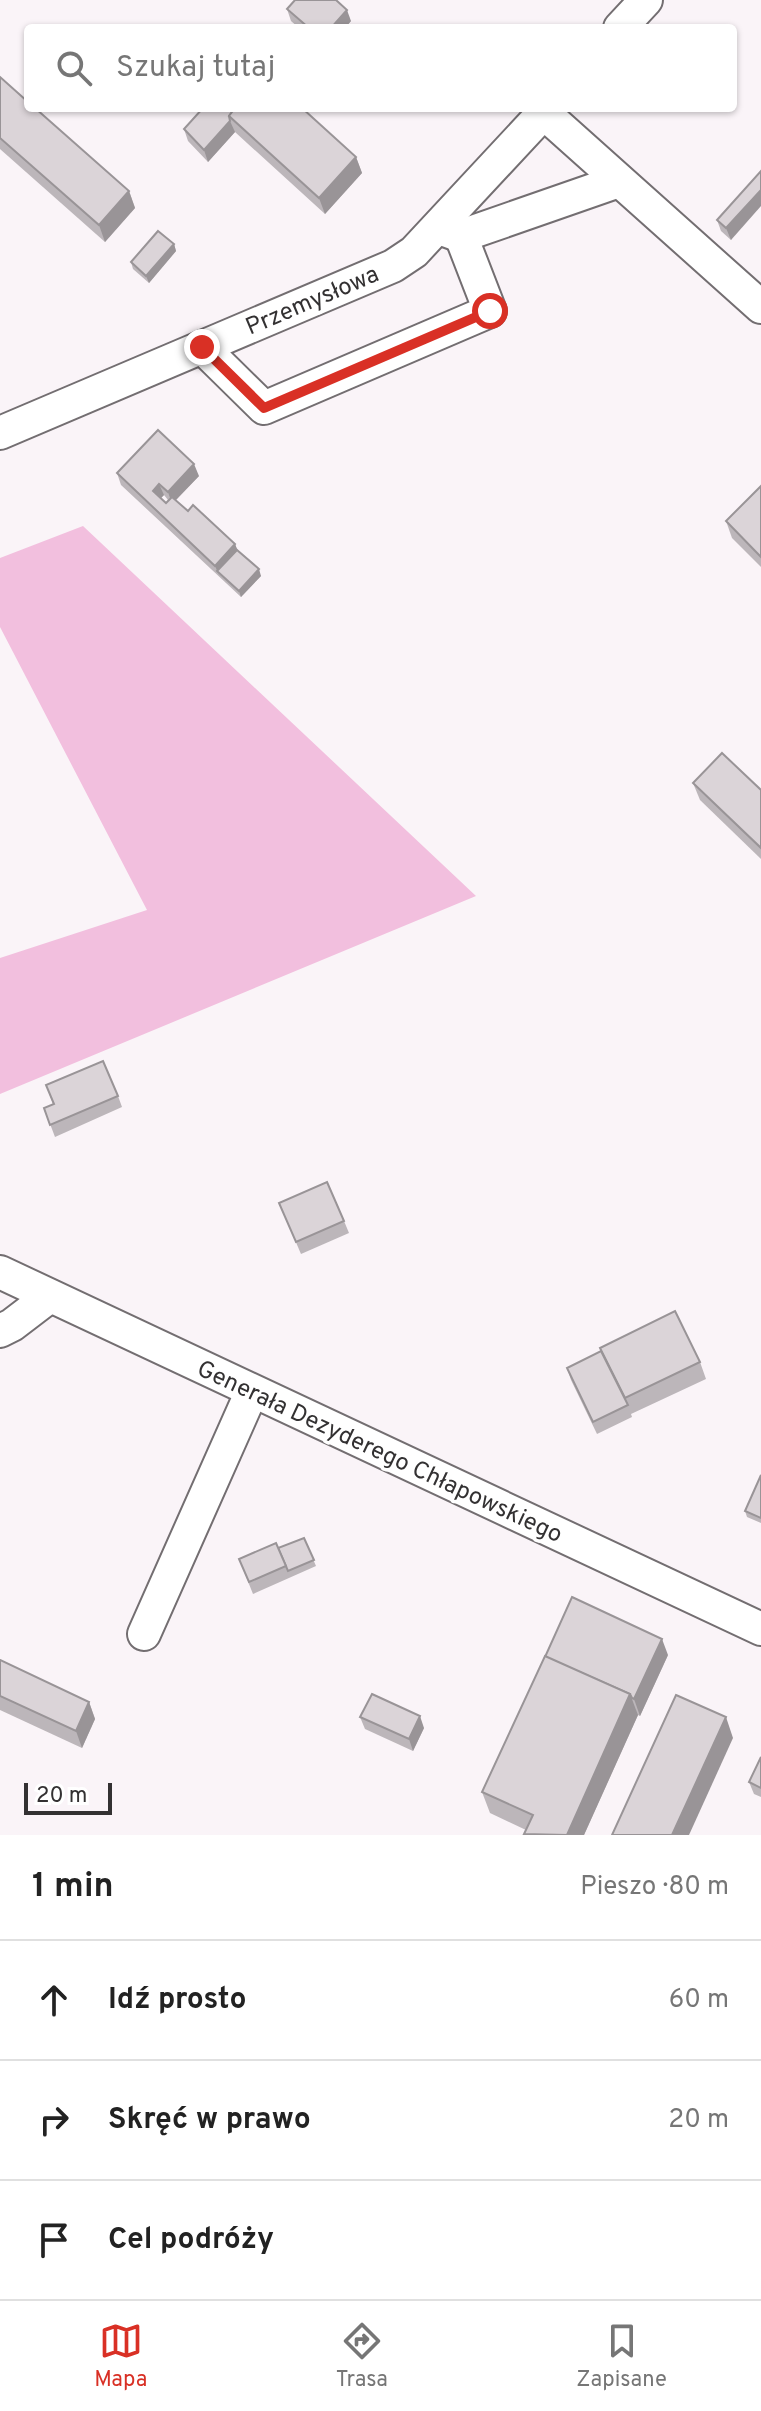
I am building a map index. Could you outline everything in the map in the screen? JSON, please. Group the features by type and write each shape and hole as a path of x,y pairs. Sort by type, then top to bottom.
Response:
{"street":[{"path":"624,24 646,0"},
{"name":"Przemysłowa","path":"450,232 544,112"},
{"name":"Przemysłowa","path":"548,112 619,181 761,307"},
{"name":"Przemysłowa","path":"0,433 393,266 450,232 619,181"},
{"path":"202,347 264,408 490,311 450,232"},
{"name":"Generała Dezyderego Chłapowskiego","path":"0,1272 761,1629"},
{"path":"0,1331 50,1296"},
{"path":"144,1634 252,1391"}],"shaded area":[{"path":"83,526 476,896 0,1094 0,958 147,910 0,627 0,558"}],"building":[{"path":"295,0 336,0 347,10 335,24 304,24 287,9"},
{"path":"0,77 24,98 24,112 40,112 129,191 99,225 0,138"},
{"path":"199,112 232,112 230,121 204,150 184,129"},
{"path":"232,112 306,112 356,157 319,198 229,116"},
{"path":"761,171 761,190 726,228 717,220"},
{"path":"158,231 174,244 146,276 131,262"},
{"path":"158,430 194,464 168,492 159,484 153,491 166,503 172,497 188,511 193,505 235,544 215,566 117,473"},
{"path":"761,486 761,557 726,521"},
{"path":"237,550 259,569 239,591 217,571"},
{"path":"722,753 761,790 761,848 693,783"},
{"path":"103,1061 118,1096 50,1125 44,1108 54,1104 46,1085"},
{"path":"327,1182 344,1221 296,1242 279,1203"},
{"path":"675,1311 700,1362 625,1398 600,1348"},
{"path":"601,1351 628,1405 593,1422 567,1368"},
{"path":"761,1475 761,1518 745,1511"},
{"path":"304,1538 314,1560 288,1571 278,1548"},
{"path":"276,1543 286,1566 249,1582 239,1559"},
{"path":"572,1597 662,1639 634,1699 630,1694 545,1657"},
{"path":"545,1656 630,1694 567,1835 524,1834 533,1815 482,1792"},
{"path":"0,1660 89,1702 76,1731 0,1696"},
{"path":"372,1694 420,1716 409,1739 360,1717"},
{"path":"676,1695 726,1717 672,1835 612,1835"},
{"path":"761,1757 761,1788 749,1782"}],"route":[{"path":"202,347 264,408 490,311"}]}
